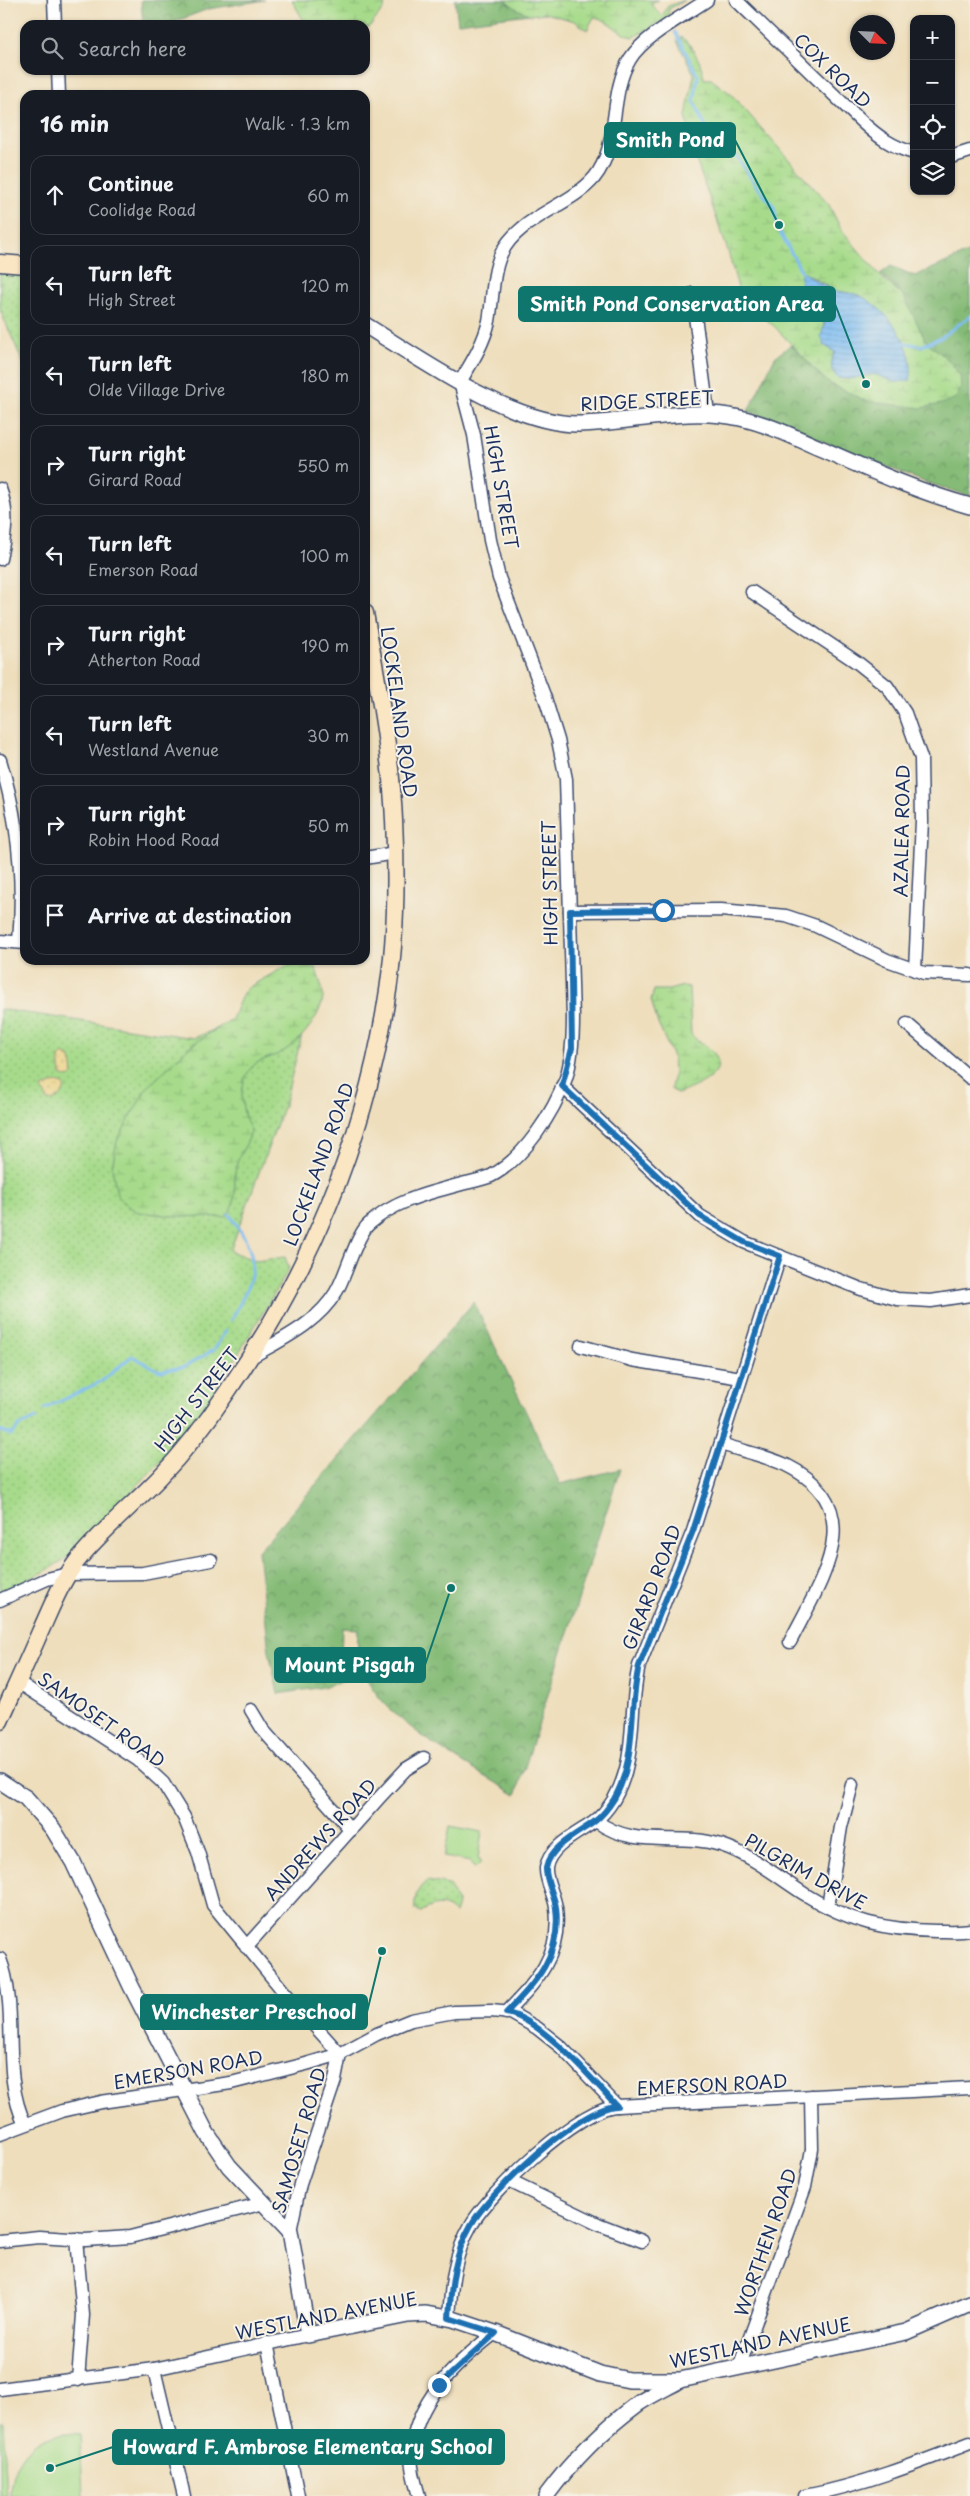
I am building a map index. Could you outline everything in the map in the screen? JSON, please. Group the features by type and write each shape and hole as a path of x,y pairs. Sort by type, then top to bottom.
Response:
{"main road":[{"path":"0,263 20,265"},
{"name":"LOCKELAND ROAD","path":"249,1358 286,1298 312,1246 350,1146 370,1077 387,1002 396,884 395,852 388,748 370,643"},
{"name":"HIGH STREET","path":"0,1721 68,1574 99,1537 161,1476 199,1430 249,1358"}],"street":[{"path":"54,0 55,20"},
{"path":"460,382 476,355 488,323 502,253 511,238 592,179 608,148 622,78 630,58 651,38 707,0"},
{"name":"COX ROAD","path":"736,0 867,127 895,147 910,152"},
{"path":"58,75 59,90"},
{"path":"955,156 970,152"},
{"path":"692,294 708,413"},
{"name":"RIDGE STREET","path":"370,328 496,402 552,422 597,423 649,416 708,413 742,419 873,471 970,506"},
{"name":"HIGH STREET","path":"249,1358 300,1329 323,1310 336,1292 366,1226 388,1208 419,1196 491,1176 516,1159 534,1137 562,1086 572,1048 566,779 558,740 542,689 498,578 490,540 474,435 460,382"},
{"path":"0,489 3,498 6,528 0,559"},
{"name":"AZALEA ROAD","path":"752,592 858,663 887,686 905,713 921,758 922,822 915,970"},
{"path":"0,760 17,844 20,884"},
{"path":"370,857 395,852"},
{"path":"570,911 721,910 786,916 816,926 887,960 924,973 970,975"},
{"path":"0,941 20,942"},
{"path":"907,1024 970,1078"},
{"path":"562,1086 700,1216 744,1242 861,1289 897,1299 931,1301 970,1295"},
{"name":"GIRARD ROAD","path":"506,2013 548,1964 553,1948 557,1926 556,1908 546,1868 551,1858 561,1846 596,1821 613,1800 625,1775 631,1749 639,1666 693,1531 780,1256"},
{"path":"581,1346 632,1360 741,1378"},
{"path":"721,1444 784,1464 794,1470 813,1484 822,1494 829,1509 834,1527 832,1554 827,1569 790,1642"},
{"path":"3,1599 47,1579 68,1574 143,1573 211,1560"},
{"name":"SAMOSET ROAD","path":"18,1682 138,1760 163,1783 184,1817 213,1905 246,1947 340,2054 335,2080 300,2184 290,2232"},
{"path":"251,1710 263,1730 350,1830"},
{"name":"ANDREWS ROAD","path":"246,1947 406,1770 424,1758"},
{"path":"0,1781 26,1798 53,1829 73,1862 131,1986 206,2132 229,2166 290,2232 308,2335"},
{"path":"828,1907 841,1827 852,1786"},
{"name":"PILGRIM DRIVE","path":"596,1821 614,1833 632,1838 686,1840 711,1843 728,1848 758,1863 828,1907 855,1920 880,1927 918,1931 970,1930"},
{"path":"0,1958 6,1974 11,2014 12,2068 20,2114 25,2124"},
{"name":"EMERSON ROAD","path":"0,2134 62,2111 101,2102 231,2083 340,2054 377,2034 411,2020 454,2012 506,2013 537,2028 561,2047 617,2106 970,2088"},
{"name":"WORTHEN ROAD","path":"739,2367 805,2187 812,2149 811,2096"},
{"path":"449,2318 456,2260 470,2226 483,2208 544,2147 591,2114 610,2106 617,2106"},
{"path":"509,2181 598,2224 642,2241"},
{"path":"0,2240 39,2237 76,2239 130,2237 264,2203"},
{"path":"76,2239 83,2315 78,2380"},
{"name":"WESTLAND AVENUE","path":"0,2389 154,2369 267,2343 408,2315 426,2314 449,2318 496,2333 600,2374 629,2380 680,2380 906,2332 970,2304"},
{"path":"418,2496 413,2477 411,2454 419,2419 427,2401 439,2385 496,2333"},
{"path":"267,2343 298,2496"},
{"path":"154,2369 184,2496"},
{"path":"546,2496 559,2479 595,2441 640,2402 680,2380"},
{"path":"805,2496 834,2490 896,2472 970,2443"}],"green space":[{"path":"141,0 265,0 208,9 179,20 143,20"},
{"path":"292,0 385,0 384,9 370,26 370,20 303,20"},
{"path":"455,0 505,0 529,14 458,23"},
{"path":"505,0 659,0 650,3 662,16 668,6 685,0 669,9 668,18 634,37 628,36 600,18 594,17 587,30 575,21 545,13 531,15 517,9"},
{"path":"678,36 683,38 692,48 699,61 704,79 711,79 731,94 829,205 841,229 870,264 885,281 903,295 926,341 948,360 960,375 961,387 956,398 941,404 921,408 866,401 827,382 774,326 754,309 738,288 728,251 694,154 686,116 694,74 677,41","holes":["801,271 837,291 859,295 895,382 875,374 848,379 838,378 835,375 832,369 832,359 835,352 824,345 823,312 809,304"]},
{"path":"970,252 970,496 922,481 748,411 775,357 791,345 827,382 866,401 948,360 926,342 903,295 880,274 891,266 915,276"},
{"path":"0,273 20,273 20,356 0,310"},
{"path":"288,965 309,965 316,968 322,987 323,998 313,1022 302,1036 289,1048 254,1065 245,1079 242,1097 243,1106 247,1123 251,1130 235,1170 233,1206 225,1217 172,1216 138,1212 127,1206 117,1195 112,1167 117,1141 146,1089 190,1046 232,1019 243,993 249,987"},
{"path":"683,986 689,987 691,1034 712,1051 717,1059 718,1067 701,1084 678,1094 671,1089 674,1072 673,1057 658,1024 651,1000 654,990 669,990"},
{"path":"269,1007 307,1015 285,1102 230,1251 256,1261 285,1257 289,1269 213,1396 176,1445 71,1555 44,1572 0,1593 0,1009 194,1038"},
{"path":"474,1302 560,1484 620,1469 516,1795 435,1745 395,1714 380,1698 362,1669 358,1650 358,1629 342,1628 341,1657 347,1678 324,1687 278,1694 269,1651 258,1551"},
{"path":"450,1826 482,1832 478,1858 481,1864 474,1868 471,1862 444,1857"},
{"path":"427,1881 449,1885 458,1904 455,1913 451,1909 438,1905 421,1912 415,1909 417,1893"},
{"path":"0,2422 3,2422 7,2496 0,2496"},
{"path":"65,2433 80,2434 83,2496 10,2496 14,2472 18,2462 25,2453 42,2439"}],"sand":[{"path":"63,1054 71,1058 73,1075 69,1078 61,1075 59,1058"},
{"path":"57,1082 64,1085 64,1091 58,1098 48,1101 42,1088"}],"water":[{"path":"801,271 833,290 861,296 882,311 899,332 905,344 911,369 910,381 895,382 875,374 848,379 838,378 833,372 832,366 835,352 824,345 821,336 825,324 823,312 812,304 805,295"}],"waterway":[{"path":"675,32 698,76 694,101 706,128 724,137 754,183 774,207 778,229 803,274"},
{"path":"901,342 921,346 942,337 970,316"},
{"path":"229,1214 247,1243 252,1266 246,1290 231,1320"},
{"path":"44,1409 102,1381 132,1356 160,1371 184,1367 214,1350 226,1330"},
{"path":"0,1431 12,1435 19,1426 36,1418"}],"place":[{"name":"Smith Pond","path":"779,225"},
{"name":"Smith Pond Conservation Area","path":"866,384"},
{"name":"Mount Pisgah","path":"451,1588"},
{"name":"Winchester Preschool","path":"382,1951"},
{"name":"Howard F. Ambrose Elementary School","path":"50,2468"}],"route":[{"path":"439,2385 486,2340 496,2333 449,2318 451,2286 456,2260 470,2226 483,2208 544,2147 591,2114 610,2106 617,2106 561,2047 537,2028 511,2013 506,2013 548,1964 553,1948 557,1926 556,1908 546,1868 551,1858 561,1846 596,1821 605,1811 620,1788 625,1775 631,1749 639,1666 693,1531 780,1256 744,1242 700,1216 562,1086 566,1077 572,1048 570,911 663,910"}]}
